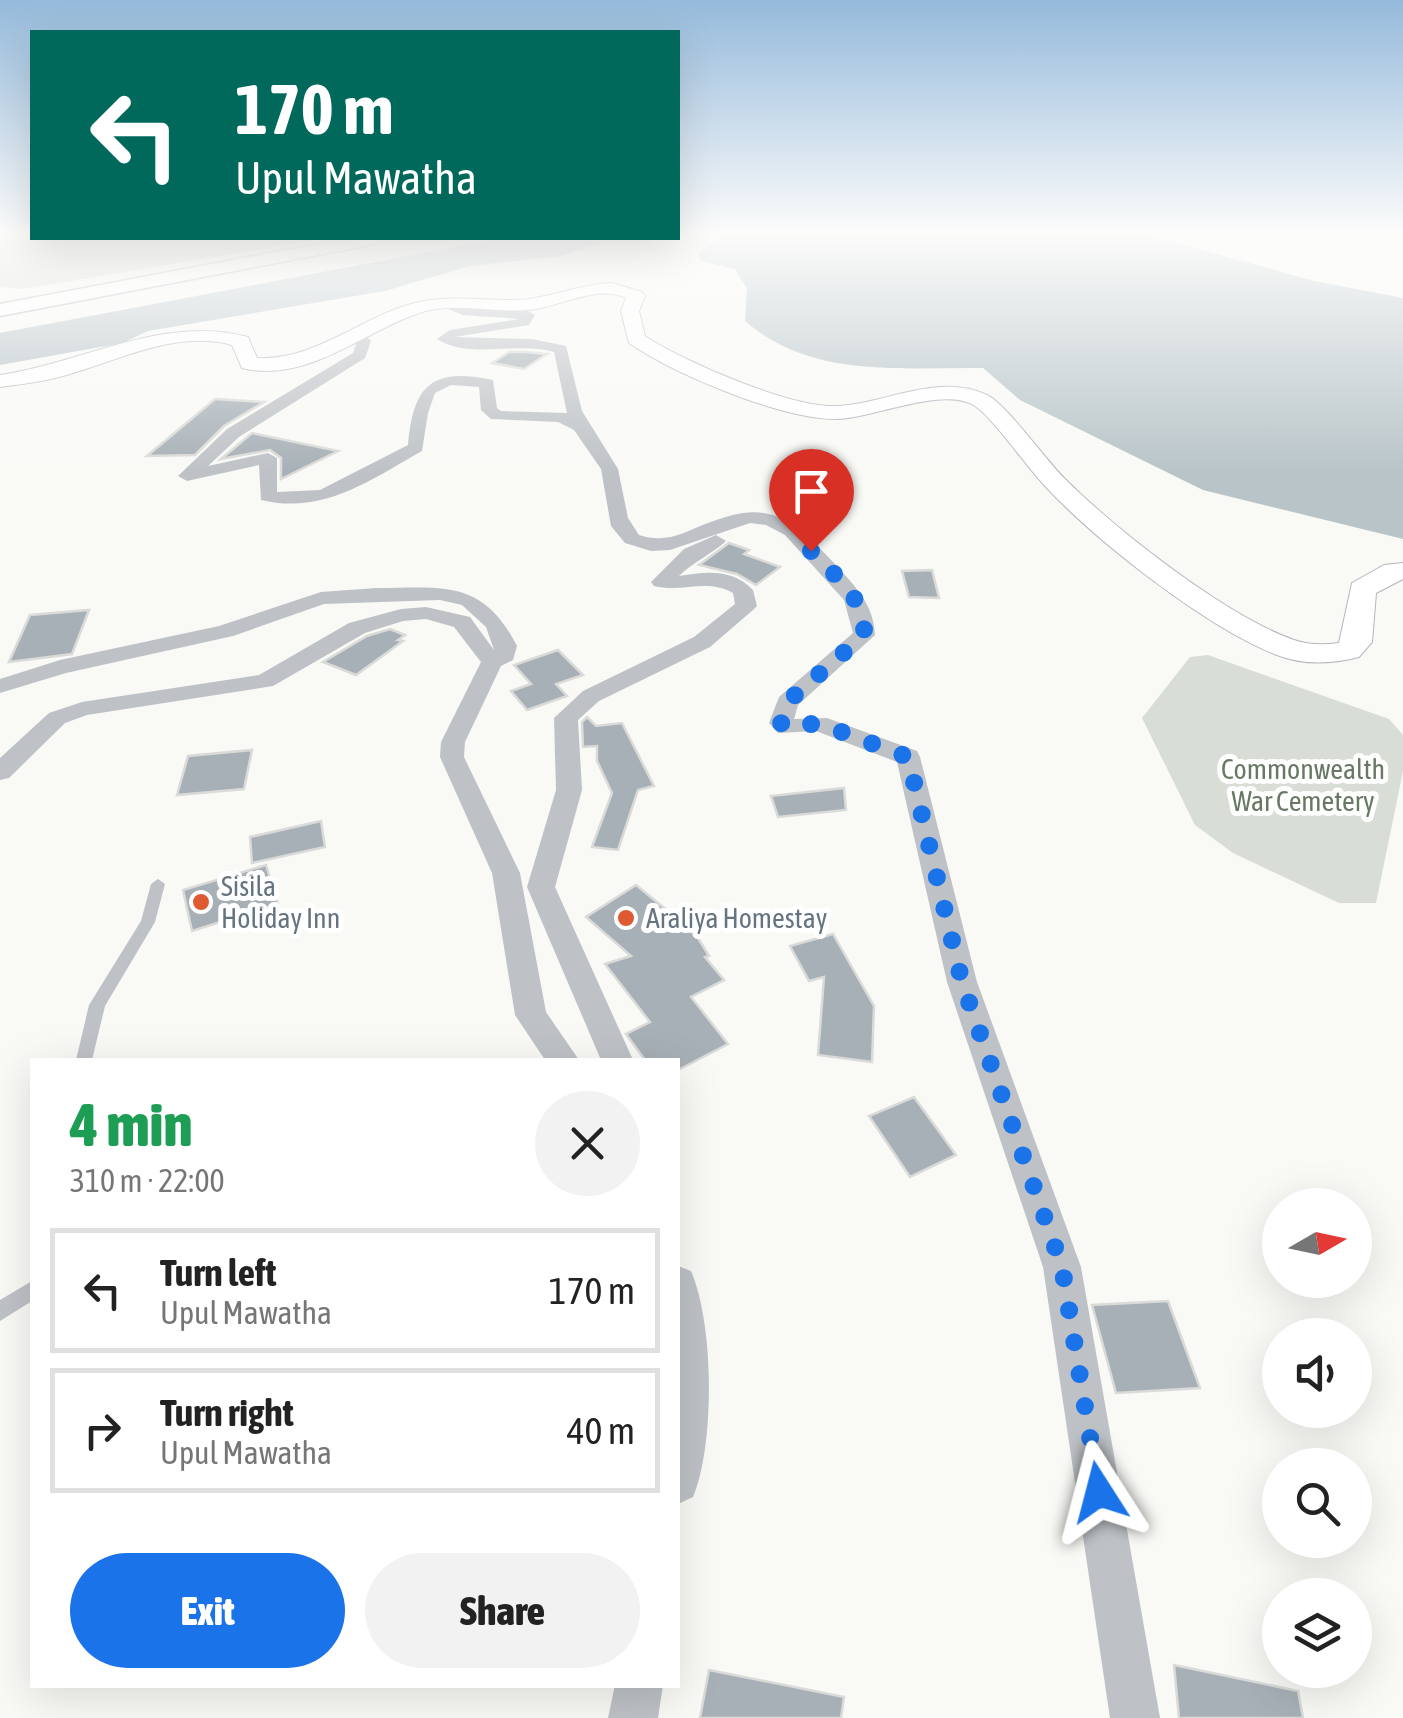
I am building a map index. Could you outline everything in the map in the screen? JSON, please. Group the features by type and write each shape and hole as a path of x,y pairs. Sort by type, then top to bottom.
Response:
{"street":[{"path":"0,381 61,370 163,340 213,335 240,341 250,364 271,367 398,314"},
{"path":"528,314 524,322 511,326 450,334 444,339 467,344 532,342 561,349 564,382 580,426 612,475 619,522 630,538 652,546 669,545 732,518 764,518 790,530 853,594 865,618 864,635 787,702 781,724 787,728 818,723 908,757 962,982 1062,1267 1135,1718"},
{"path":"631,314 636,339 669,360 805,410 837,413 944,392 981,400 1055,483 1103,528 1229,620 1288,649 1321,654 1348,651 1357,642 1362,589 1394,571 1403,571"},
{"path":"359,333 364,341 360,355 233,433 187,476 268,458 268,496 286,502 318,499 416,447 418,402 430,389 452,380 487,382 489,410 496,416 560,417 580,426"},
{"path":"616,1058 542,887 569,790 566,718 591,696 702,642 746,606 744,590 722,577 697,576 672,584 661,582 691,553 736,532 790,530"},
{"path":"0,686 60,667 226,631 321,598 440,594 469,600 494,624 506,646 505,655 492,662 453,742 452,757 506,873 531,1015 563,1058"},
{"path":"0,772 56,718 82,709 265,681 357,628 401,614 426,613 462,622 492,662"},
{"path":"680,1292 690,1419 680,1472"},
{"path":"632,1718 638,1688"}],"lane":[{"path":"84,1058 97,1006 148,922 158,884"},
{"path":"0,1311 30,1291"}],"green space":[{"name":"Commonwealth War Cemetery","path":"1208,655 1389,719 1403,735 1403,771 1376,903 1339,903 1233,853 1195,825 1142,718 1190,657"}],"shaded area":[{"path":"100,314 248,314 148,331 123,343 0,365 0,333"},
{"path":"745,314 1403,314 1403,539 1203,490 1020,400 983,368 889,368 828,361 771,340 745,321"}],"building":[{"path":"509,352 547,354 524,369 492,363"},
{"path":"215,399 264,402 224,426 195,455 147,456"},
{"path":"252,433 338,451 281,479 281,458 270,450 221,459"},
{"path":"729,543 749,550 744,554 780,567 756,585 737,574 699,565"},
{"path":"932,570 939,598 909,597 902,571"},
{"path":"89,610 72,654 9,662 30,615"},
{"path":"390,629 405,635 398,640 403,641 356,675 323,662 367,636"},
{"path":"558,650 583,675 556,684 567,696 527,710 511,691 531,684 514,665"},
{"path":"587,717 596,726 622,723 654,786 638,790 618,850 592,847 612,793 597,761 597,746 583,747 582,722"},
{"path":"252,750 244,789 177,795 188,756"},
{"path":"844,788 846,810 778,817 771,796"},
{"path":"321,821 325,847 252,863 250,837"},
{"path":"266,865 278,904 192,931 183,890"},
{"path":"636,885 695,933 709,956 705,957 724,980 691,997 728,1044 680,1069 680,1058 644,1058 626,1034 650,1022 605,964 631,956 586,917"},
{"path":"833,934 874,1006 872,1062 818,1055 824,977 809,981 790,946"},
{"path":"914,1097 956,1155 910,1177 869,1116"},
{"path":"1168,1301 1200,1388 1116,1393 1092,1305"},
{"path":"1174,1665 1262,1683 1262,1688 1298,1691 1303,1718 1179,1718"},
{"path":"709,1670 844,1697 841,1718 700,1718"}],"place":[{"name":"Sisila Holiday Inn","path":"201,902"},
{"name":"Araliya Homestay","path":"626,918"}],"route":[{"path":"811,551 853,594 865,618 864,635 787,702 781,724 787,728 818,723 908,757 962,982 1062,1267 1099,1492"}]}
